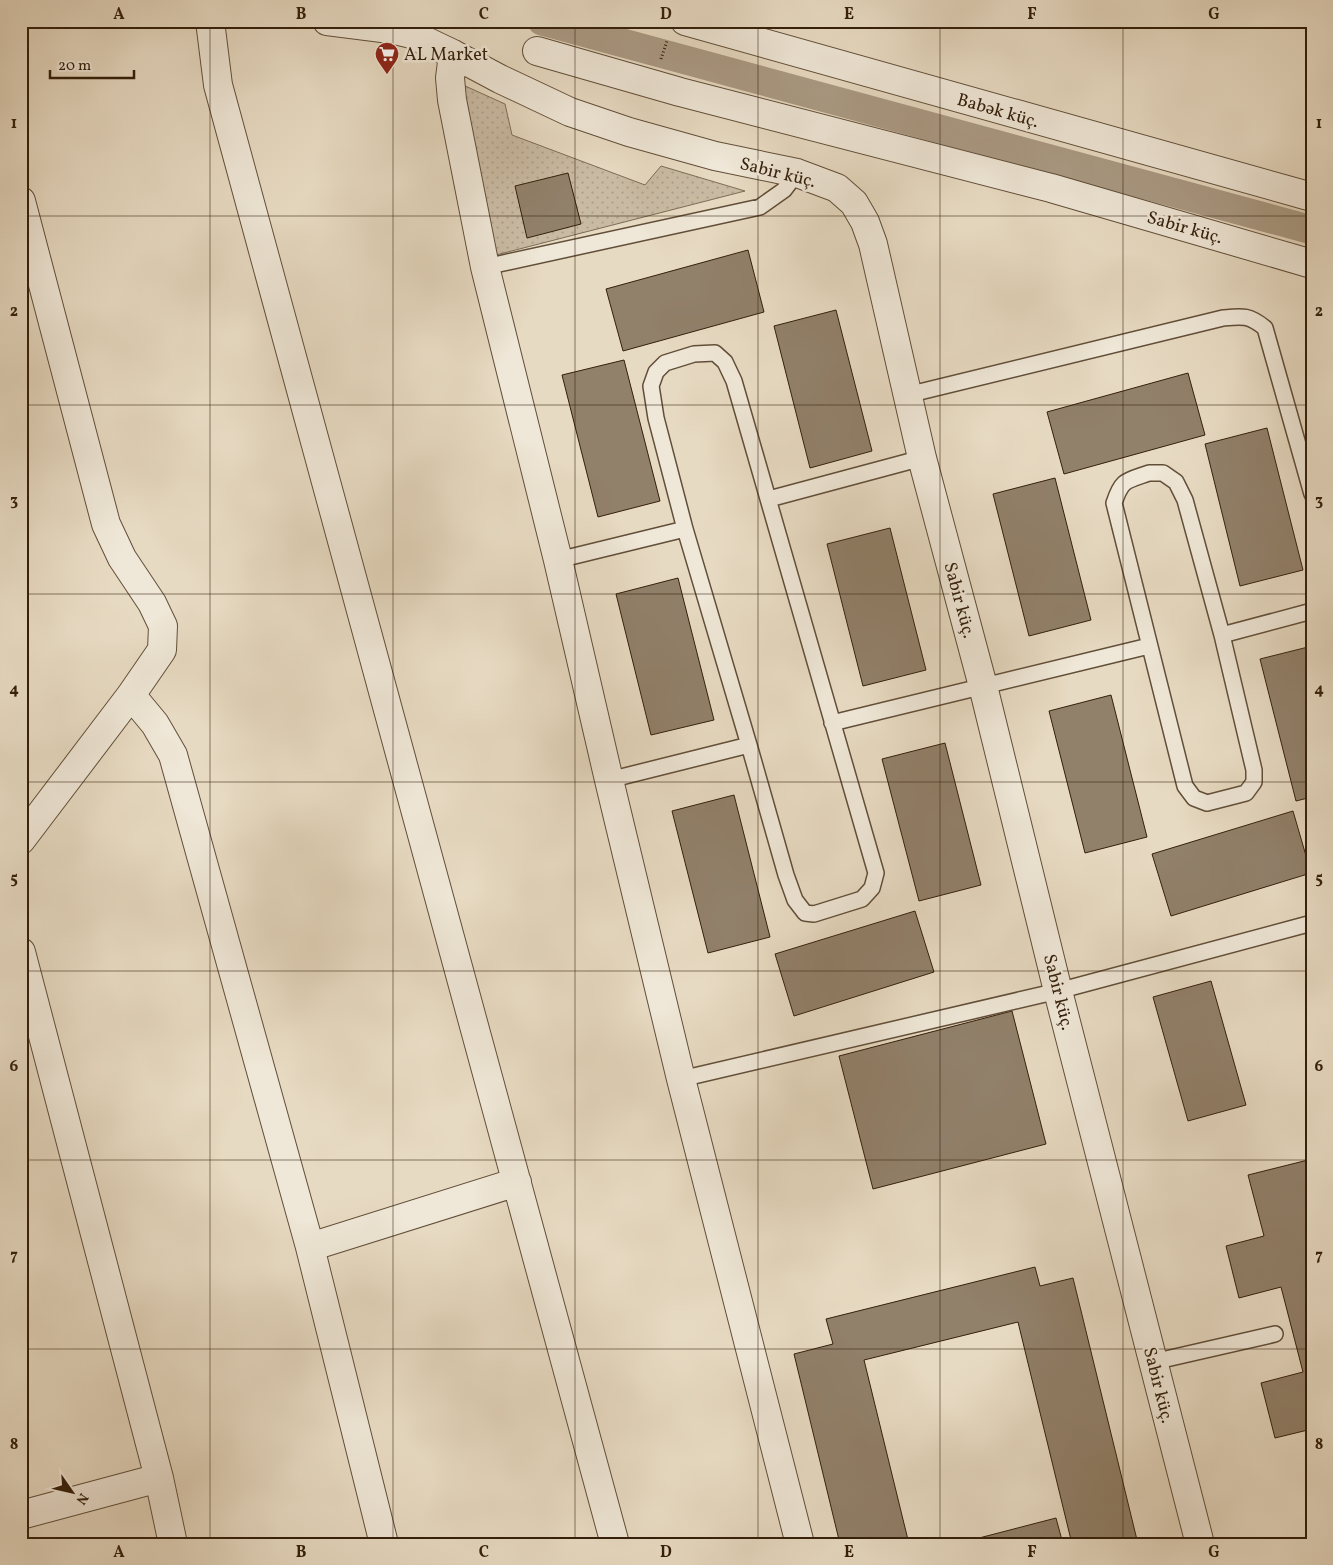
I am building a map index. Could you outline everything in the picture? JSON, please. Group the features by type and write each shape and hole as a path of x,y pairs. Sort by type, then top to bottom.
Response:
{"street":[{"path":"210,21 218,85 615,1544"},
{"name":"Sabir küç.","path":"327,21 390,29 410,34 570,112 629,132 716,156 796,173 837,188 854,203 865,222 873,244 922,458 983,686 1058,990 1200,1544"},
{"name":"Babək küç.","path":"676,30 1312,197"},
{"name":"Sabir küç.","path":"537,51 652,84 1051,188 1312,264"},
{"path":"453,54 450,78 452,100 484,267 558,560 681,1079 800,1544"},
{"path":"21,202 106,524 122,558 152,602 163,626 162,650 131,695 21,840"},
{"path":"131,695 155,724 174,755 310,1247 384,1544"},
{"path":"21,952 159,1478 173,1544"},
{"path":"310,1247 517,1182"},
{"path":"21,1515 159,1478"}],"lane":[{"path":"484,267 760,206 784,190 796,173"},
{"path":"907,395 1223,318 1243,316 1255,320 1265,328 1312,494"},
{"path":"715,353 725,362 734,381 769,499 876,874 872,888 862,899 814,914 804,912 795,900 786,875 685,529 656,418 650,386 656,372 665,363 694,354 715,353"},
{"path":"769,499 922,458"},
{"path":"1163,472 1176,482 1185,500 1222,635 1254,770 1254,782 1246,792 1208,803 1194,798 1184,786 1149,646 1114,503 1118,491 1125,481 1149,473 1163,472"},
{"path":"558,560 685,529"},
{"path":"1222,635 1312,612"},
{"path":"832,722 1149,646"},
{"path":"609,780 749,745"},
{"path":"681,1079 1058,990 1312,923"},
{"path":"1153,1362 1275,1334"}],"path":[{"path":"652,84 676,30"}],"shaded area":[{"path":"463,85 505,104 512,135 645,185 661,166 745,191 496,255"}],"building":[{"path":"568,173 581,224 527,238 515,186"},
{"path":"748,250 764,312 623,351 606,289"},
{"path":"836,310 872,451 810,468 774,326"},
{"path":"624,360 660,501 598,517 562,375"},
{"path":"1188,373 1205,435 1064,474 1047,412"},
{"path":"1267,428 1303,570 1240,586 1205,444"},
{"path":"1055,478 1091,620 1029,636 993,494"},
{"path":"890,528 926,670 863,686 827,544"},
{"path":"678,578 714,720 651,735 616,594"},
{"path":"1312,646 1312,797 1296,801 1260,659"},
{"path":"1111,695 1147,837 1085,853 1049,711"},
{"path":"945,743 981,885 919,901 882,759"},
{"path":"734,795 770,937 708,953 672,811"},
{"path":"1293,811 1311,873 1171,916 1152,854"},
{"path":"915,911 934,972 794,1016 775,954"},
{"path":"1211,981 1246,1105 1188,1121 1153,997"},
{"path":"1012,1011 1046,1144 873,1189 839,1056"},
{"path":"1312,1159 1312,1429 1275,1438 1261,1383 1303,1372 1281,1287 1239,1298 1226,1246 1264,1236 1248,1175"},
{"path":"1035,1267 1040,1286 1073,1278 1138,1544 1072,1544 1018,1322 864,1360 909,1544 840,1544 794,1354 833,1344 826,1319"},
{"path":"1056,1518 1063,1544 956,1544"}],"waterway":[{"path":"542,21 1312,230"}],"place":[{"name":"AL Market","path":"387,75"}]}
